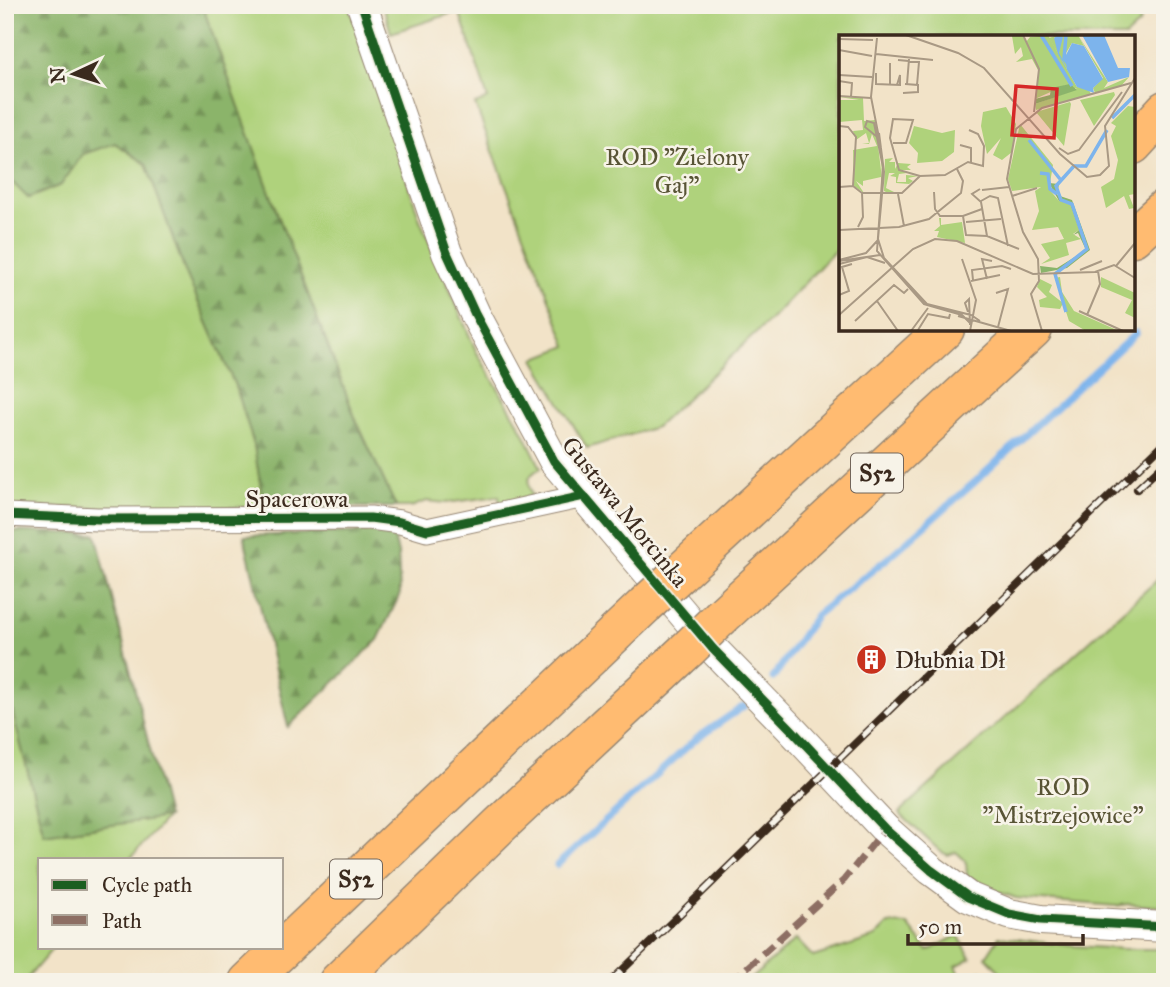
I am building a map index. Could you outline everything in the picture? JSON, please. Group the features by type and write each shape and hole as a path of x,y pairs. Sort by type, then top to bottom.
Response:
{"highway":[{"path":"1135,143 1165,110"},
{"path":"1135,235 1165,208"},
{"name":"S52","path":"284,948 645,605 943,331"},
{"name":"S52","path":"338,982 721,617 1031,331"},
{"name":"S52","path":"248,982 284,948"}],"street":[{"name":"Gustawa Morcinka","path":"362,5 447,253 475,314 554,461 713,649 885,829 931,870 968,897 997,911 1022,917 1165,928"},
{"name":"Spacerowa","path":"5,515 97,519 370,518 400,522 427,530 584,496"}],"green space":[{"path":"5,5 202,5 356,420 396,507 264,507 254,445 237,390 186,274 146,164 115,143 83,154 61,185 28,198 5,175"},
{"path":"202,5 349,5 420,220 476,351 521,427 541,468 529,479 532,496 500,505 499,496 446,503 427,501 411,507 396,507 356,420"},
{"name":"ROD \"Zielony Gaj\"","path":"383,5 1149,5 1146,6 1139,24 1127,35 839,35 839,246 772,318 656,427 587,448 534,359 567,346 475,104 488,99 459,11 391,33"},
{"path":"115,143 146,164 186,274 237,390 254,445 264,507 5,507 5,175 29,198 61,185 83,154"},
{"path":"5,531 96,534 167,817 44,835 5,683"},
{"path":"392,531 398,553 400,594 378,640 288,727 244,536"},
{"name":"ROD \"Mistrzejowice\"","path":"1165,573 1165,907 1016,898 967,876 966,861 956,852 948,855 941,852 899,813"},
{"path":"5,683 44,835 167,817 131,858 38,858 38,948 53,948 24,982 5,982"},
{"path":"888,924 908,925 928,951 958,935 971,958 956,966 962,978 981,971 993,982 747,982 796,939 813,957 876,937"},
{"path":"999,937 1074,946 1165,949 1165,982 1010,982 986,957"}],"waterway":[{"path":"773,678 816,615 888,558 975,482 1136,333"},
{"path":"557,865 696,739 744,706"}],"railway":[{"path":"610,982 1165,442"},
{"path":"1137,489 1165,463"}],"marked path":[{"path":"731,982 844,880 885,829"}],"cycle path":[{"path":"362,5 447,253 475,314 554,461 713,649 885,829 931,870 968,897 1009,914 1041,920 1165,927"},
{"path":"5,515 97,519 370,518 400,522 427,530 584,496"}],"place":[{"name":"Dłubnia Dł","path":"872,660"}]}
